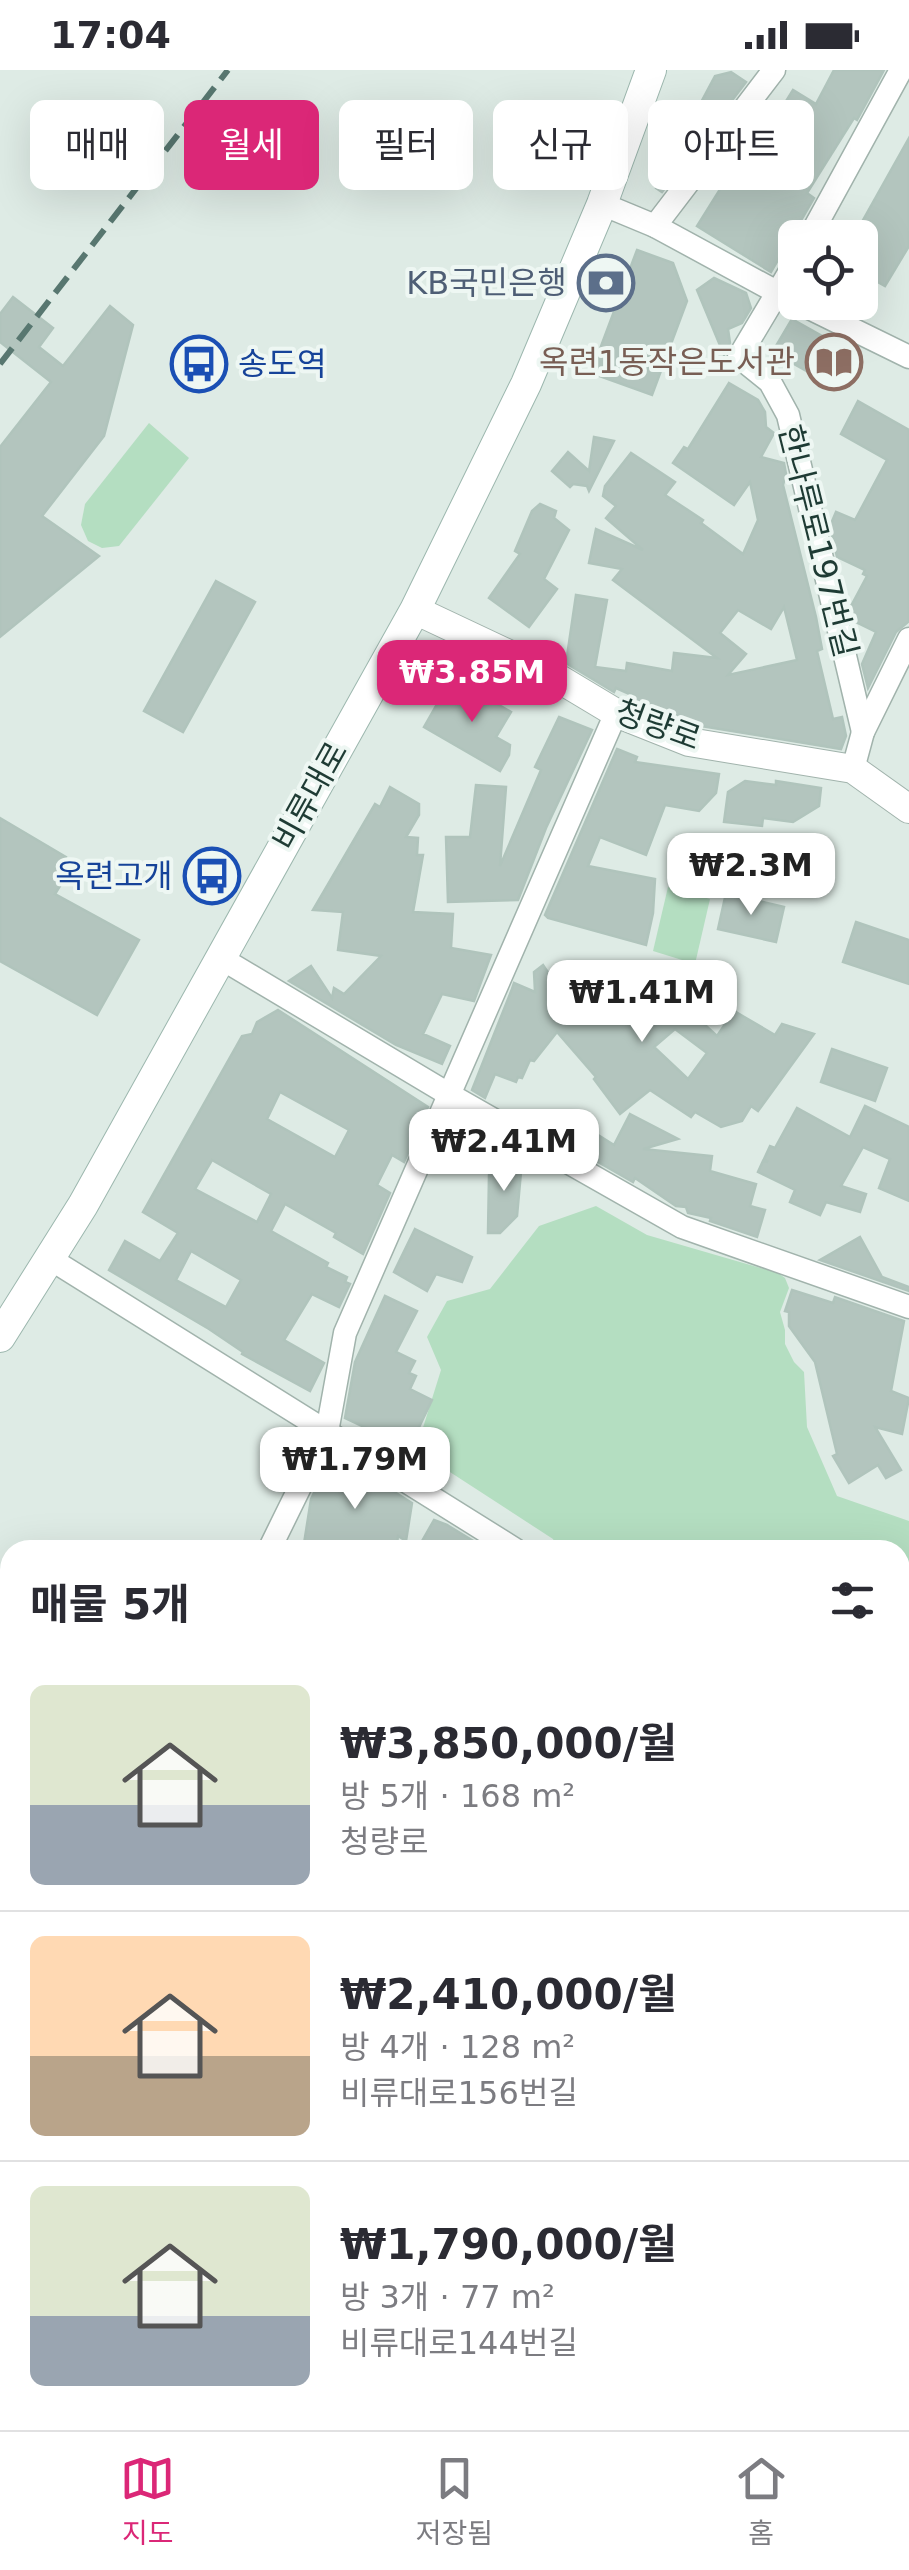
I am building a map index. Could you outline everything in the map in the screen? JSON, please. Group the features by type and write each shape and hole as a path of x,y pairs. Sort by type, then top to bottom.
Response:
{"main road":[{"name":"비류대로","path":"0,1337 83,1205 415,610 526,384 602,204 651,70"}],"street":[{"path":"655,226 774,70"},
{"path":"819,220 901,70"},
{"path":"602,204 655,226 778,293"},
{"name":"한나루로197번길","path":"778,313 739,357 770,382 788,415 863,732"},
{"path":"832,320 909,358"},
{"name":"청량로","path":"415,610 551,674 616,713 689,742 853,769 909,809"},
{"path":"853,769 863,732 909,639"},
{"path":"274,1540 327,1432 345,1334 616,713"},
{"path":"219,957 682,1227 909,1307"},
{"path":"49,1258 500,1540"}],"green space":[{"path":"149,423 189,458 119,546 102,548 88,541 81,525 85,504"},
{"path":"668,887 710,899 695,964 653,951"},
{"path":"596,1206 647,1235 785,1278 789,1288 780,1312 785,1344 804,1372 807,1427 837,1496 909,1521 909,1540 553,1540 416,1450 441,1370 427,1337 447,1301 490,1289 539,1226"}],"building":[{"path":"834,70 884,70 857,120 854,118 814,182 814,103"},
{"path":"731,72 746,82 732,100 702,100 715,76"},
{"path":"793,90 809,100 787,100"},
{"path":"909,138 909,246 885,286 878,282 878,220 863,220"},
{"path":"720,190 809,190 807,193 814,198 801,220 778,220 778,260 771,272 697,226"},
{"path":"637,250 673,263 687,301 652,395 591,373"},
{"path":"714,278 746,293 751,308 742,323 728,329 730,343 724,355 697,290"},
{"path":"13,297 53,328 39,347 63,366 110,306 133,325 104,436 42,516 99,556 0,637 0,447 51,382 0,342 0,314"},
{"path":"794,320 854,354 835,387 778,355 776,346"},
{"path":"729,383 758,400 765,412 766,427 774,433 761,457 784,463 783,485 822,649 817,651 833,719 842,717 846,736 841,749 695,725 632,701 634,696 616,688 614,692 566,663 576,595 607,600 595,667 626,671 627,663 672,671 674,653 717,658 613,580 622,569 589,563 596,529 643,550 606,518 616,506 603,496 605,486 631,453 675,482 665,495 743,554 758,520 750,482 734,505 673,463 684,447 688,449","holes":["784,607 797,660 728,675 746,654 720,633 738,610 771,629"]},
{"path":"858,401 909,430 909,621 896,632 868,688 862,664 876,632 852,620 849,610 867,576 863,574 865,570 837,557 830,526 836,512 855,520 887,460 841,434"},
{"path":"594,437 614,441 589,491 587,486 570,487 552,471 568,452 589,471"},
{"path":"540,504 556,511 554,518 569,530 544,579 557,589 529,627 489,598 520,554 515,551 532,511"},
{"path":"216,581 255,602 183,732 144,711"},
{"path":"448,685 469,697 473,690 511,712 496,737 510,745 500,771 424,727"},
{"path":"559,717 592,730 546,828 518,900 448,902 446,837 470,837 476,785 506,787 500,866 541,770 535,767"},
{"path":"617,749 637,757 635,762 719,774 716,793 699,811 665,805 646,855 600,837 588,866 655,879 646,945 545,915"},
{"path":"745,781 821,788 819,806 793,822 763,818 762,826 724,822 728,792"},
{"path":"390,787 419,804 419,815 406,837 418,838 417,855 423,855 413,912 453,914 451,948 491,955 474,1001 442,994 423,1034 450,1046 442,1064 396,1045 289,981 311,966 332,998 334,988 344,994 381,956 338,950 343,912 313,910 375,804 380,807"},
{"path":"0,818 66,857 62,870 68,873 55,894 139,940 97,1015 0,961"},
{"path":"726,893 784,907 776,942 718,929"},
{"path":"856,922 909,940 909,984 843,962"},
{"path":"543,965 557,986 583,965 602,968 611,979 622,971 651,981 669,1006 681,993 689,996 699,1005 692,1013 717,1036 734,1011 775,1035 782,1024 814,1034 758,1111 751,1106 742,1121 721,1127 695,1112 691,1117 650,1090 620,1114 596,1077 557,1032 534,1061 530,1060 522,1078 518,1077 516,1082 495,1074 485,1098 472,1090 514,983 535,992 534,972","holes":["675,1029 707,1053 688,1079 654,1047"]},
{"path":"278,1010 428,1107 404,1162 392,1155 377,1185 390,1193 363,1254 334,1237 336,1233 285,1204 271,1231 328,1263 326,1267 347,1277 345,1282 350,1284 339,1307 312,1294 284,1340 324,1363 310,1391 242,1354 209,1329 109,1270 125,1241 160,1261 178,1233 143,1212 242,1036 252,1034 257,1022","holes":["280,1092 349,1130 335,1157 267,1119","212,1160 271,1194 257,1222 195,1189","191,1251 241,1280 226,1307 176,1280"]},
{"path":"832,1049 887,1068 875,1101 821,1082"},
{"path":"865,1106 909,1127 909,1201 879,1188 890,1159 863,1147 841,1186 866,1194 860,1212 826,1202 820,1215 790,1202 795,1190 758,1172 763,1161 768,1162 764,1159 770,1146 775,1148 797,1108 850,1137"},
{"path":"630,1114 678,1139 643,1149 712,1156 710,1171 756,1184 750,1206 765,1210 757,1237 688,1213 686,1207 676,1206 635,1178 633,1182 586,1155 598,1135 614,1145"},
{"path":"496,1159 522,1161 517,1216 500,1233 488,1233 489,1175"},
{"path":"415,1229 472,1257 462,1282 436,1274 427,1291 394,1272"},
{"path":"860,1237 882,1277 909,1287 909,1291 820,1260"},
{"path":"792,1290 833,1303 835,1297 904,1321 891,1391 909,1398 902,1434 875,1427 901,1470 886,1478 878,1465 849,1483 833,1456 837,1454 815,1362 789,1326 789,1312 785,1311"},
{"path":"385,1296 417,1311 396,1352 415,1361 409,1373 416,1376 410,1389 432,1400 409,1448 345,1418 355,1362"},
{"path":"333,1453 412,1503 406,1540 398,1536 397,1540 305,1540 311,1499"},
{"path":"434,1520 472,1540 423,1540"}],"railway":[{"path":"0,364 228,70"}],"place":[{"name":"KB국민은행","path":"606,283"},
{"name":"옥련1동작은도서관","path":"834,362"},
{"name":"송도역","path":"199,364"},
{"name":"옥련고개","path":"212,876"}]}
